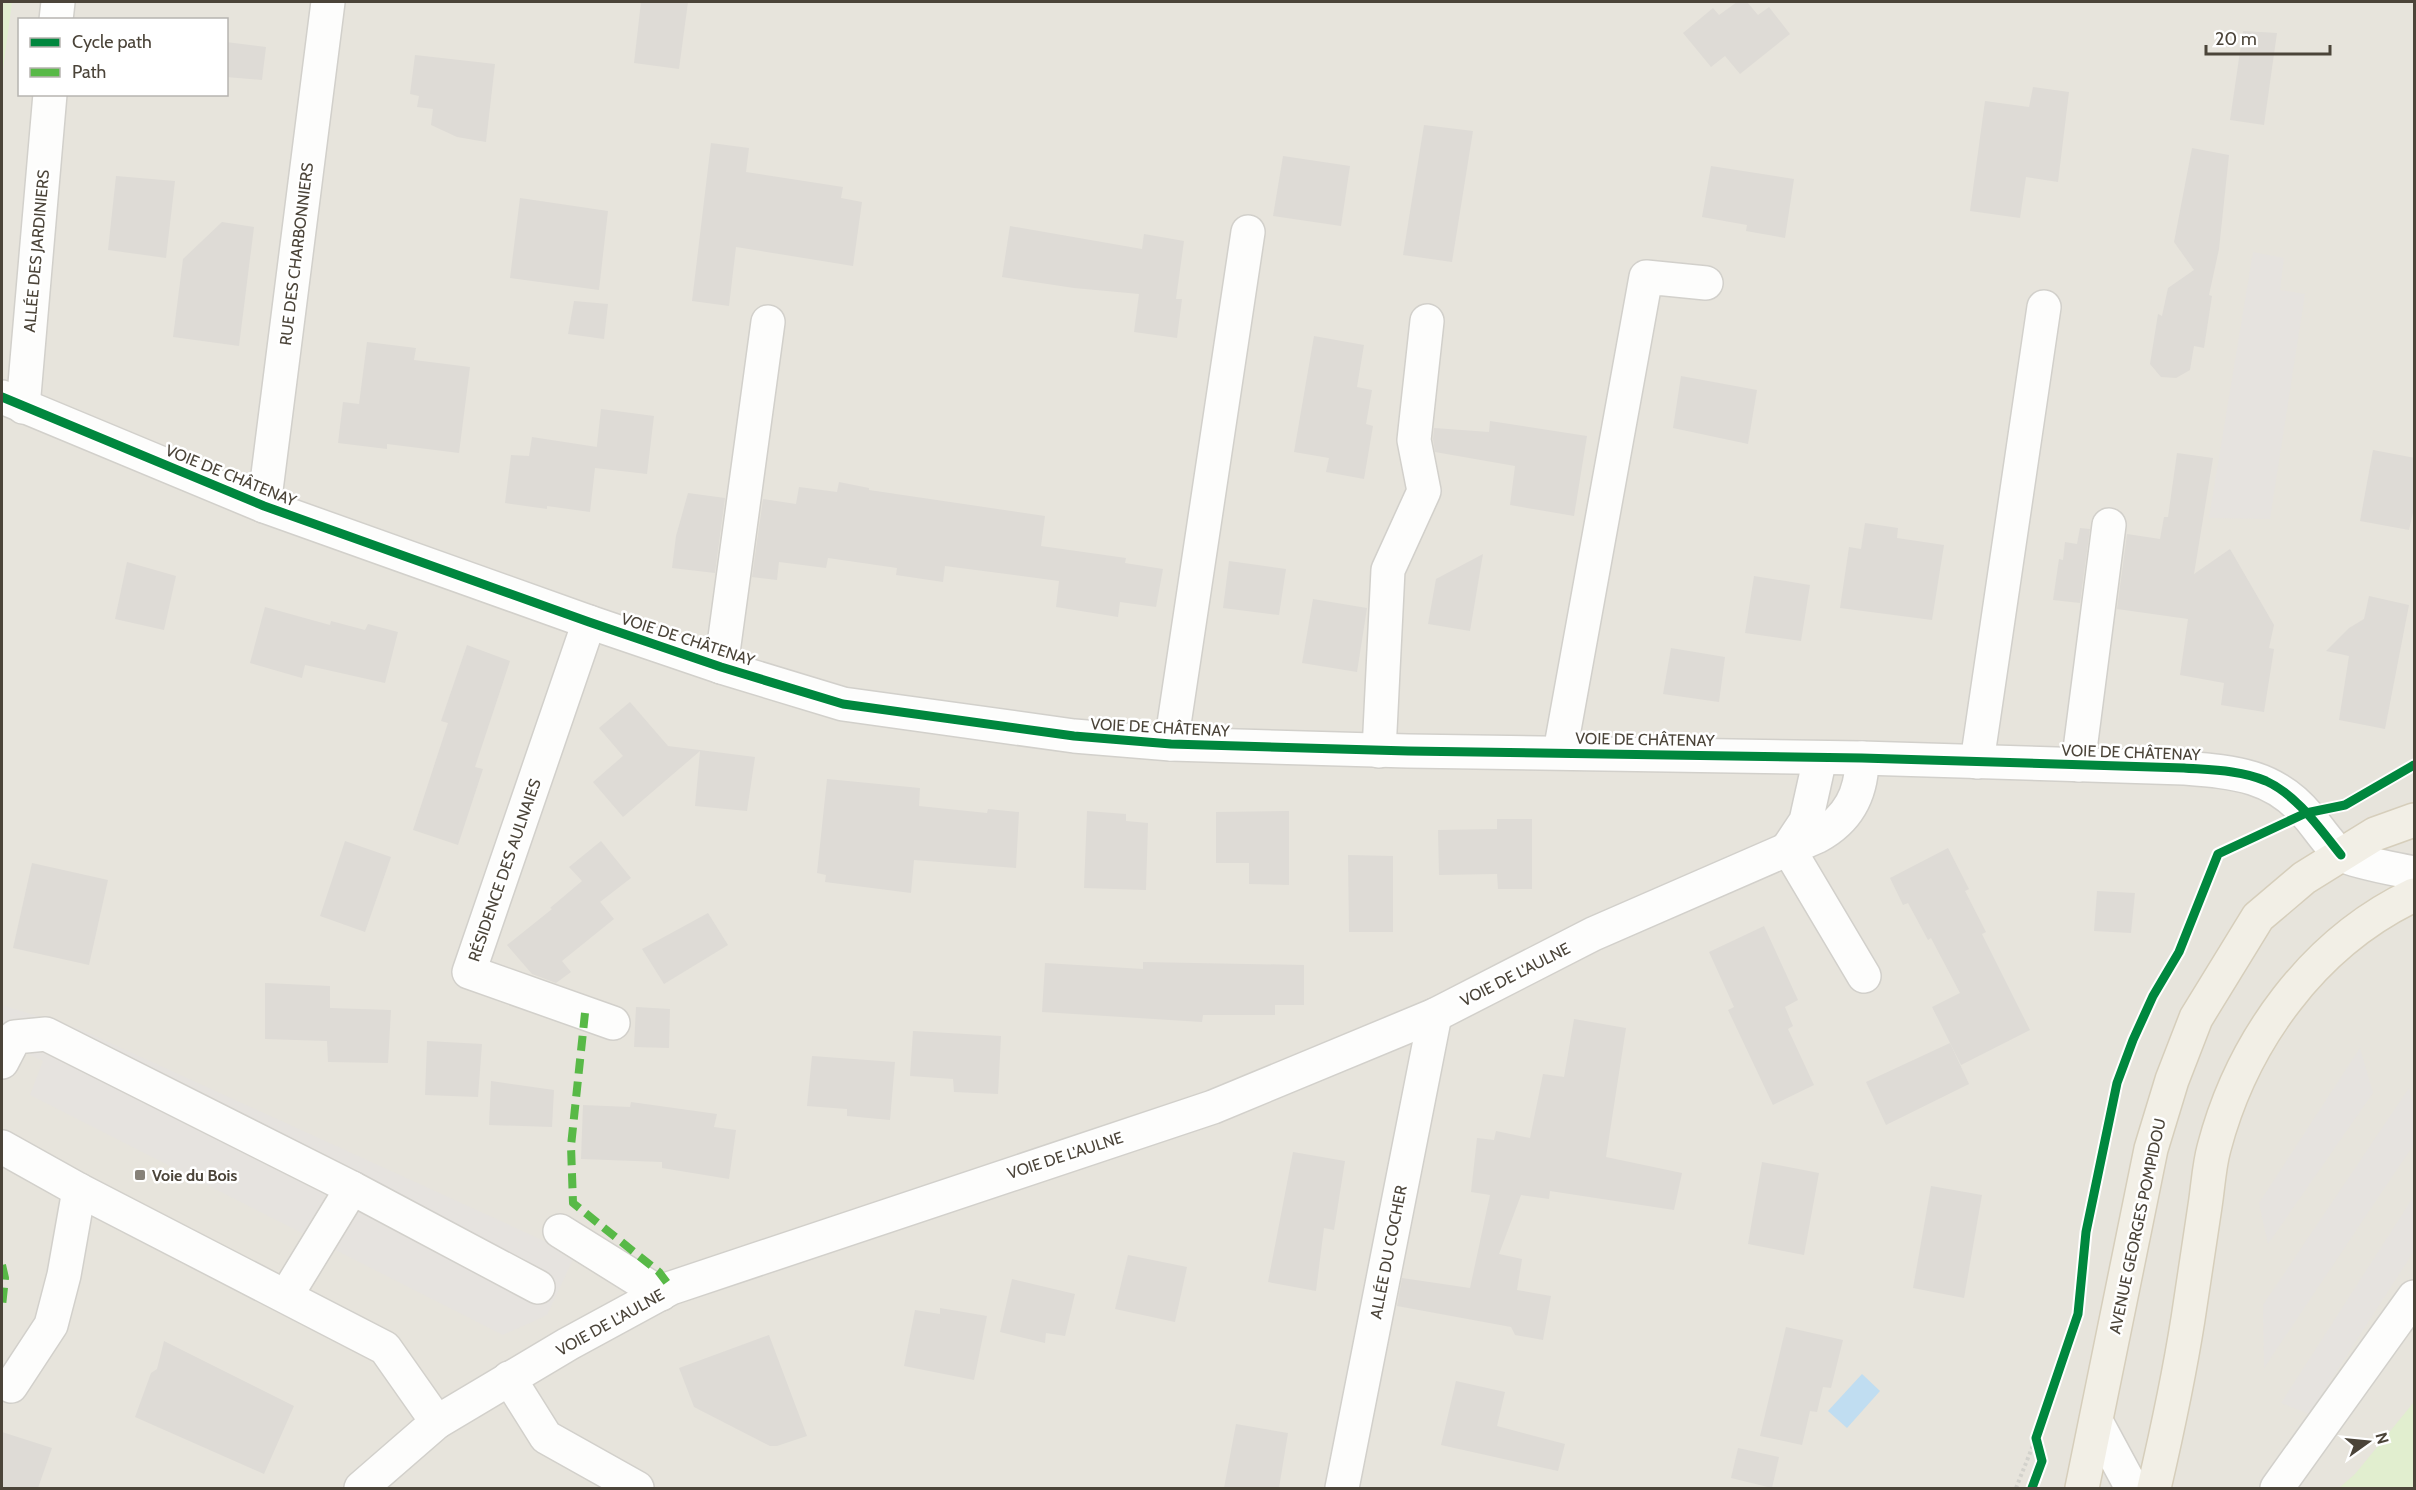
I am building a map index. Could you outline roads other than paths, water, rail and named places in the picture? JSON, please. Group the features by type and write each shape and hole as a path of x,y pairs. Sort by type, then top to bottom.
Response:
{"main road":[{"name":"AVENUE GEORGES POMPIDOU","path":"2082,1488 2151,1149 2172,1080 2196,1018 2258,917 2304,878 2341,855 2375,834 2415,820"},
{"path":"2154,1488 2178,1384 2214,1149 2230,1096 2273,1016 2300,984 2335,946 2373,919 2415,895"}],"street":[{"path":"56,18 57,2"},
{"name":"RUE DES CHARBONNIERS","path":"264,506 328,2"},
{"name":"ALLÉE DES JARDINIERS","path":"12,402 50,96"},
{"path":"1171,744 1248,232"},
{"path":"1560,753 1646,277 1706,283"},
{"path":"1977,762 2044,308"},
{"path":"1379,751 1388,570 1424,491 1414,440 1427,321"},
{"path":"721,667 768,322"},
{"name":"VOIE DE CHÂTENAY","path":"12,402 264,506 589,622 721,667 843,704 1074,736 1171,744 1379,751 1862,758 2231,772 2265,781 2283,792 2306,813 2341,855"},
{"path":"2078,765 2109,525"},
{"name":"RÉSIDENCE DES AULNAIES","path":"589,622 469,972 613,1023"},
{"path":"1820,758 1806,821 1788,848 1864,976"},
{"name":"VOIE DE L'AULNE","path":"361,1488 437,1422 509,1378 672,1288 1213,1107 1435,1015 1593,934 1831,829 1846,814 1857,794 1862,777 1862,758"},
{"path":"2341,855 2415,873"},
{"name":"ALLÉE DU COCHER","path":"1342,1488 1435,1015"},
{"path":"2,1062 15,1037 46,1034 352,1188 538,1287"},
{"path":"2,1147 79,1190 386,1348 437,1422"},
{"path":"286,1296 352,1188"},
{"path":"11,1386 51,1325 64,1275 79,1190"},
{"path":"560,1231 662,1294"},
{"path":"2277,1488 2415,1297"},
{"path":"509,1378 546,1437 637,1488"},
{"path":"2097,1423 2132,1488"}],"water":[{"path":"1862,1374 1880,1391 1847,1428 1828,1411"}],"place":[{"name":"Voie du Bois","path":"140,1175"}]}
